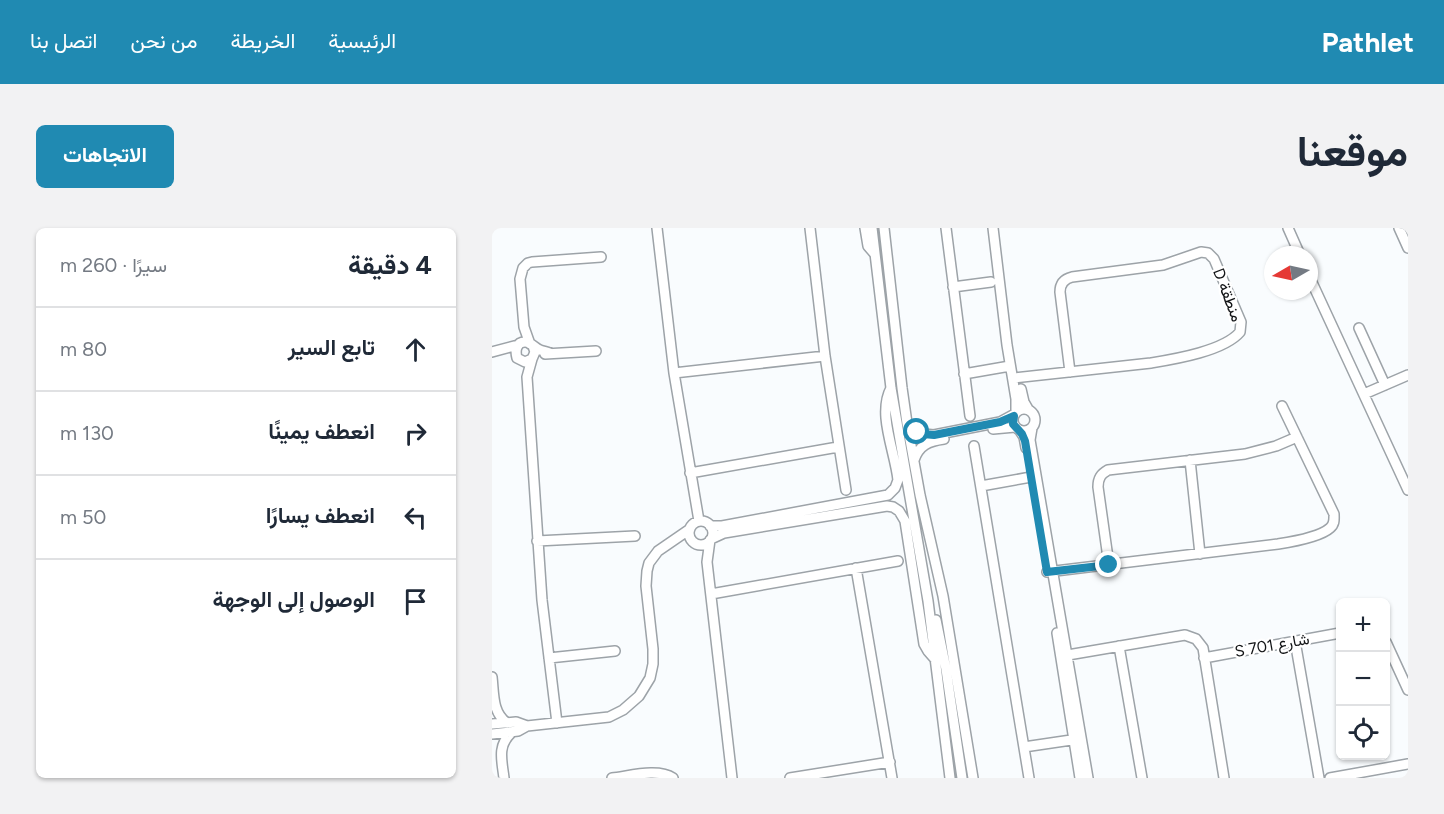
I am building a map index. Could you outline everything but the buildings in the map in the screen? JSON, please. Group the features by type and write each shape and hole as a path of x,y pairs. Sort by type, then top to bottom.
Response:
{"street":[{"path":"657,228 674,373 699,521"},
{"path":"810,228 825,356 846,490"},
{"path":"865,228 868,246 875,255"},
{"path":"872,228 891,388 928,601 950,778"},
{"path":"884,228 907,423 920,495 943,596 973,778"},
{"path":"946,228 970,416"},
{"path":"993,228 1010,366 1022,398 1035,418 1030,440 1078,739 1088,778"},
{"path":"999,228 1015,378 1016,399 1012,422 1025,441 1050,572"},
{"path":"1288,228 1296,246"},
{"path":"1399,228 1408,248"},
{"name":"D منطقة","path":"1015,378 1070,372 1151,363 1190,356 1220,345 1236,336 1241,329 1241,322 1214,259 1208,253 1201,252 1163,265 1066,279 1061,284 1060,292 1070,372"},
{"path":"557,723 537,541 527,378 535,352 524,327 520,279 525,266 532,262 601,258"},
{"path":"953,287 990,282"},
{"path":"1318,295 1408,489"},
{"path":"524,327 516,350 527,378"},
{"path":"1359,328 1385,385"},
{"path":"495,352 525,342 550,353"},
{"path":"495,352 508,354 525,362 550,353 596,351"},
{"path":"674,373 825,356"},
{"path":"964,374 1010,366"},
{"path":"1364,394 1408,375"},
{"path":"710,526 722,526 857,501 888,495 892,492 897,483 897,476 885,410 891,388"},
{"path":"1050,572 1291,542 1328,529 1334,520 1334,514 1282,406"},
{"path":"907,423 917,432 934,435 1000,422 1022,409 1028,409"},
{"path":"914,460 920,448 930,442 1001,428 1026,431 1032,428"},
{"path":"1109,565 1098,487 1100,476 1108,470 1253,452 1297,437"},
{"path":"974,446 1029,778"},
{"path":"690,473 838,447"},
{"path":"1190,460 1200,554"},
{"path":"981,486 1031,477"},
{"path":"857,501 859,511"},
{"path":"675,539 706,544 724,533 890,506 897,509 905,521 924,644 936,659"},
{"path":"492,724 520,723 526,726 600,718 617,714 634,702 643,691 652,671 653,656 646,586 649,563 658,550 690,529 693,524 699,521 705,522 712,531 707,562 732,778"},
{"path":"690,529 690,538 707,562"},
{"path":"537,541 635,536"},
{"path":"711,594 898,561"},
{"path":"855,568 892,778"},
{"path":"928,601 936,618 962,778"},
{"name":"S 701 شارع","path":"1204,658 1336,634"},
{"path":"1064,655 1185,635 1196,639 1200,643 1204,658 1224,778"},
{"path":"1295,641 1318,778"},
{"path":"1119,646 1142,778"},
{"path":"549,658 615,651"},
{"path":"1390,651 1408,690"},
{"path":"492,677 496,708 507,723"},
{"path":"492,719 496,708"},
{"path":"492,735 511,733 526,726"},
{"path":"504,778 501,750 504,741 511,733"},
{"path":"1024,747 1078,739"},
{"path":"1078,739 1080,778"},
{"path":"492,740 501,750"},
{"path":"790,778 890,762"},
{"path":"1330,778 1408,764"},
{"path":"612,778 659,773 673,778"}],"route":[{"path":"917,432 934,435 1000,422 1014,416 1012,422 1025,441 1047,572 1109,565"}]}
